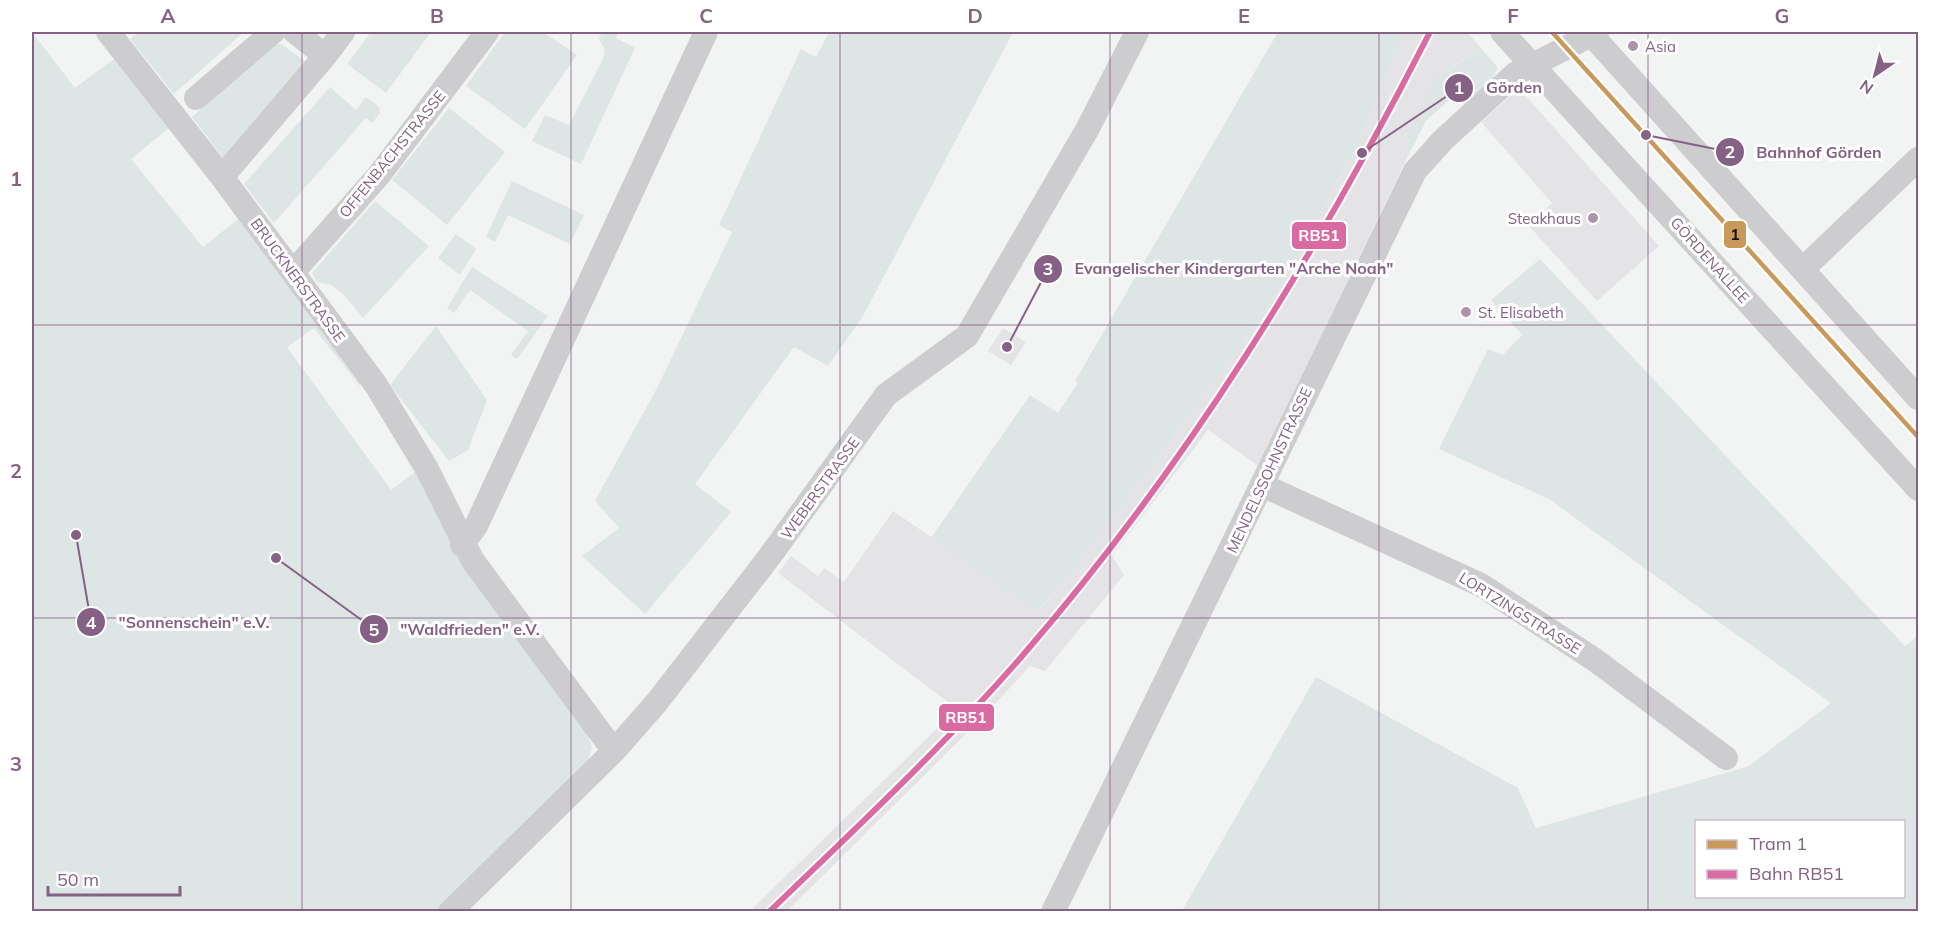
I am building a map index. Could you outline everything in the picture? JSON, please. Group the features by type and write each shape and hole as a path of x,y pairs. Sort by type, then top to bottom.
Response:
{"street":[{"path":"196,98 273,32"},
{"path":"295,32 325,56"},
{"path":"222,177 343,32"},
{"name":"OFFENBACHSTRASSE","path":"293,272 379,175 487,32"},
{"path":"462,545 476,525 706,32"},
{"name":"WEBERSTRASSE","path":"450,912 614,752 657,702 770,556 886,395 967,336 1088,128 1137,32"},
{"name":"GÖRDENALLEE","path":"1502,32 1918,489"},
{"path":"1592,33 1918,398"},
{"name":"MENDELSSOHNSTRASSE","path":"1053,912 1262,485 1331,338 1415,171 1443,140 1515,74 1592,33"},
{"name":"BRUCKNERSTRASSE","path":"115,34 376,385 427,469 462,545 614,752"},
{"path":"1803,269 1918,159"},
{"name":"LORTZINGSTRASSE","path":"1262,485 1480,585 1595,660 1726,758"}],"shaded area":[{"path":"32,32 75,88 115,58 170,127 131,159 203,247 242,216 362,381 360,386 314,328 287,347 391,490 418,470 587,733 592,747 587,763 438,911 32,911"},
{"path":"139,32 244,32 174,94 130,39"},
{"path":"371,32 431,32 386,93 347,64"},
{"path":"505,32 543,32 577,55 525,129 466,86"},
{"path":"602,32 618,32 616,38 635,48 581,164 532,141 545,115 569,125 603,59 605,50 599,39"},
{"path":"829,32 1013,32 863,316 828,366 794,347 695,484 731,512 645,614 582,556 619,528 595,501 658,386 732,232 719,225 801,49 816,57"},
{"path":"1278,32 1404,32 1358,144 1263,316 1066,578 1038,611 931,538 1030,395 1058,413 1078,383 1075,381"},
{"path":"1404,32 1467,32 1481,48 1452,67 1406,136 1408,156 1258,466 1208,430 1112,556 1124,575 1045,671 1030,666 981,719 787,911 749,912 957,709 778,573 791,556 818,576 824,568 844,582 893,511 1039,611 1263,316 1358,144"},
{"path":"281,44 305,61 304,68 225,160 192,117 272,45"},
{"path":"1481,48 1498,68 1481,100 1466,85 1426,121 1408,156 1406,137 1434,80"},
{"path":"330,87 356,110 366,97 379,107 380,113 372,123 366,118 274,223 244,184"},
{"path":"1519,88 1659,246 1597,301 1528,225 1552,203 1481,122"},
{"path":"449,108 505,152 447,225 392,180"},
{"path":"512,181 584,215 570,244 508,215 495,242 486,237"},
{"path":"375,201 429,246 363,318 343,294 331,285 317,282 312,273"},
{"path":"456,234 476,249 460,275 438,258"},
{"path":"1540,259 1905,646 1918,636 1918,911 1182,911 1316,677 1518,788 1536,828 1749,766 1831,703 1549,499 1439,449 1488,349 1503,355 1522,335 1491,300"},
{"path":"472,267 548,316 517,359 511,355 528,331 470,290 454,313 447,308"},
{"path":"436,326 487,400 468,450 449,461 390,385"},
{"path":"1003,328 1026,342 1011,365 988,351"}],"tram line":[{"name":"1","path":"1552,32 1918,437"}],"rail line":[{"name":"RB51","path":"769,912 899,786 993,689 1083,583 1140,509 1246,356 1295,277 1387,115 1430,32"}],"place":[{"name":"Asia","path":"1633,46"},
{"name":"Bahnhof Görden","path":"1646,135"},
{"name":"Görden","path":"1362,153"},
{"name":"Steakhaus","path":"1593,218"},
{"name":"St. Elisabeth","path":"1466,312"},
{"name":"Evangelischer Kindergarten \"Arche Noah\"","path":"1007,347"},
{"name":"\"Sonnenschein\" e.V.","path":"76,535"},
{"name":"\"Waldfrieden\" e.V.","path":"276,558"}]}
